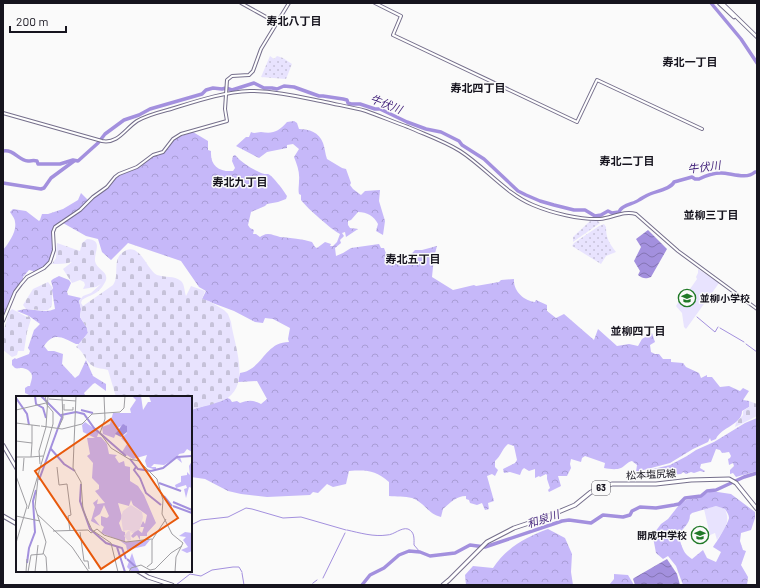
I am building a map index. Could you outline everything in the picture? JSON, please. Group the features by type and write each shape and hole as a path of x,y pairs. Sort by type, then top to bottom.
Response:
{"main road":[{"path":"720,3 730,14 738,19 757,37"},
{"path":"3,445 16,468"},
{"name":"松本塩尻線","path":"443,585 450,580 481,547 514,528 544,518 575,505 591,492 612,484 656,484 714,479 733,481 757,509"},
{"path":"3,516 16,523"},
{"path":"140,572 148,577 172,585"}],"street":[{"path":"241,3 277,23"},
{"path":"3,321 15,292 20,284 27,277 44,268 50,262 54,250 53,232 55,227 80,210 93,197 107,187 119,174 137,167 152,155 163,152 174,139 181,134 227,121 225,109 229,77 249,75 258,54 289,3"},
{"path":"375,3 401,16 393,35 577,122 597,80 702,129"},
{"path":"3,113 93,139 110,142 117,139 131,125 147,116 226,93 268,92 298,96 366,111 436,138 460,151 516,196 533,205 590,219 608,218 628,213 636,214 678,251 757,309"}],"green space":[{"path":"270,56 274,59 277,56 283,58 292,64 286,79 261,77"},
{"path":"294,121 297,123 299,129 310,131 319,136 323,143 327,159 346,169 351,183 350,185 361,195 365,191 380,190 379,201 385,221 383,235 376,231 378,224 372,217 358,212 351,220 348,221 348,225 350,228 358,229 346,237 345,232 342,233 344,236 340,240 341,243 335,248 336,256 351,248 379,244 381,248 384,248 388,259 396,261 406,258 415,250 422,250 437,246 434,257 432,277 453,290 474,285 476,286 499,282 501,280 514,279 515,288 520,295 527,300 535,302 536,300 547,305 547,311 556,318 564,314 594,340 598,329 617,346 629,344 638,346 642,339 652,333 655,342 650,345 651,352 659,354 663,359 671,359 671,362 683,363 686,367 699,373 701,378 707,375 707,377 712,377 720,387 729,386 740,391 743,388 749,391 743,400 749,401 749,407 742,411 739,420 722,432 716,439 711,441 710,438 708,442 670,463 636,472 637,465 632,461 621,468 613,469 604,468 605,463 585,456 582,458 581,462 571,459 571,468 567,476 558,476 561,486 549,492 548,490 550,488 547,475 546,474 535,478 535,469 529,471 524,468 520,475 510,472 504,473 503,469 515,463 517,460 514,446 508,444 495,461 495,467 498,470 495,476 492,474 487,476 494,501 488,503 489,509 485,510 482,503 477,505 470,503 469,500 466,499 466,496 462,496 453,500 443,509 441,517 412,498 389,496 389,482 375,473 366,471 349,471 346,484 333,487 327,484 318,493 313,492 310,495 267,497 228,491 205,479 192,477 192,410 227,398 232,402 237,401 240,403 251,401 261,404 267,399 257,381 238,382 240,373 248,371 276,345 289,342 288,339 290,328 273,319 265,318 263,323 255,322 234,311 202,299 206,291 199,287 181,261 128,243 111,260 102,252 98,239 86,236 63,223 81,210 93,198 107,189 119,174 138,168 152,157 165,152 169,144 178,137 193,132 208,141 208,150 211,151 212,161 216,167 233,171 235,168 232,161 233,156 235,155 251,168 270,175 287,196 286,199 267,204 251,212 248,225 254,230 253,234 260,237 265,234 270,234 280,237 304,240 312,242 317,248 325,242 331,244 330,246 333,246 337,242 340,234 308,208 301,200 301,195 299,194 299,172 294,157 299,149 293,144 287,145 287,148 267,152 259,158 236,146 246,137 249,137 251,132 269,133 278,130 287,122"},
{"path":"81,193 88,200 80,209 54,227 52,233 52,252 49,261 33,273 33,271 29,270 23,277 15,290 3,318 3,250 12,237 15,229 14,220 10,212 13,209 26,211 39,221 42,214 48,214 63,209 78,200"},
{"path":"590,221 598,221 600,223 573,242 573,237"},
{"path":"604,224 606,227 608,240 616,252 606,256 601,264 572,246 574,243"},
{"path":"87,239 96,242 96,264 106,275 106,280 102,287 94,294 82,300 81,303 83,306 113,285 116,277 117,260 119,256 128,250 133,250 142,256 153,272 157,275 175,278 181,281 184,286 186,296 191,286 205,291 202,299 209,301 228,314 231,322 239,364 237,385 232,394 224,400 192,410 192,396 116,396 108,370 96,368 90,364 76,347 88,333 87,328 80,317 81,309 79,301 83,296 91,293 101,284 96,287 83,289 85,285 84,282 80,280 72,283 63,269 72,262 52,264 56,258 57,243 80,251 82,243"},
{"path":"698,269 719,283 686,329 684,327 682,313 676,306 681,298 683,299 697,279"},
{"path":"59,276 69,280 71,283 67,292 68,295 81,298 79,301 81,309 80,317 87,328 88,333 79,344 63,338 55,337 48,341 44,346 48,351 63,354 62,364 75,378 79,375 86,360 93,376 106,384 106,391 95,383 84,393 86,396 29,396 25,393 25,388 30,386 32,378 31,374 28,370 23,368 15,368 12,365 12,360 29,354 30,351 28,348 34,330 40,324 29,316 17,311 28,309 47,311 55,309 51,281"},
{"path":"48,282 52,287 51,307 48,310 26,309 23,305 33,289"},
{"path":"12,309 27,317 29,316 31,319 24,351 18,351 17,355 12,357 3,350 3,333 9,312"},
{"path":"749,401 757,404 757,416 735,427 736,423 743,415 743,411 749,407"},
{"path":"757,418 757,471 736,477 733,473 730,474 730,470 734,466 733,463 729,465 728,459 731,456 729,452 722,453 720,450 716,449 711,462 701,464 700,468 705,471 704,472 691,472 686,474 683,472 681,474 647,477 628,475 670,465 696,450 714,442 745,423"},
{"path":"711,491 731,494 755,512 755,518 751,530 741,533 740,541 743,550 746,551 741,565 748,577 747,585 683,585 676,566 668,556 663,559 656,553 653,537 661,524 668,519 679,505 686,500 700,497","holes":["716,506 725,509 729,518 713,547 721,552 716,562 707,558 703,550 692,559 684,551 680,539 680,535 688,523 690,515 692,513"]},
{"path":"716,506 725,509 727,514 726,526 717,540 715,533 710,535 704,509"},
{"path":"548,529 565,538 572,554 571,572 573,585 466,585 465,575 473,566 493,568 510,549 517,544"},
{"path":"614,574 628,575 634,585 609,585 614,579"}],"water":[{"path":"648,230 667,249 651,277 644,278 638,275 640,271 634,261 641,247 636,239"},
{"path":"667,559 677,574 680,585 635,585 634,578"}],"waterway":[{"path":"711,3 741,39 757,63"},
{"name":"牛伏川","path":"3,151 13,153 21,159 37,161 38,164 60,164 73,160 78,161 98,143 105,134 124,120 139,115 150,109 202,94 206,90 213,88 226,88 232,90 254,83 264,88 277,89 284,86 294,87 319,96 347,100 348,103 360,104 375,109 380,109 407,122 426,129 441,132 459,141 462,145 484,159 518,191 540,201 574,210 585,210 595,216 601,215 608,211 612,213 619,212 625,206 667,188 674,182 692,177 699,179 721,173 747,176 757,172"},
{"path":"3,183 41,189 44,188 51,178 74,161"},
{"path":"697,317 715,332 718,327"},
{"path":"720,328 744,342"},
{"path":"746,344 757,352"},
{"name":"和泉川","path":"362,585 370,575 384,568 399,555 409,551 420,552 430,556 455,553 470,545 485,547 562,521 569,520 591,523 603,515 623,517 630,515 632,511 640,507 656,508 679,504 685,498 701,496 707,491 716,490 744,477 757,473"},
{"path":"192,524 201,520 228,517 246,508 283,518 301,517 346,530"},
{"path":"347,530 367,534 390,535 403,529 408,529 413,534 414,545 420,552"},
{"path":"323,578 345,533"},
{"path":"176,585 190,574 201,576 212,570 233,567 239,567 242,572"},
{"path":"242,573 244,585"},
{"path":"313,583 317,580"}],"place":[{"name":"並柳小学校","path":"687,298"},
{"name":"開成中学校","path":"700,535"}],"district":[{"name":"寿北八丁目","path":"294,21"},
{"name":"寿北一丁目","path":"690,62"},
{"name":"寿北四丁目","path":"478,88"},
{"name":"寿北二丁目","path":"627,161"},
{"name":"寿北九丁目","path":"240,182"},
{"name":"並柳三丁目","path":"711,215"},
{"name":"寿北五丁目","path":"413,259"},
{"name":"並柳四丁目","path":"638,331"}]}
